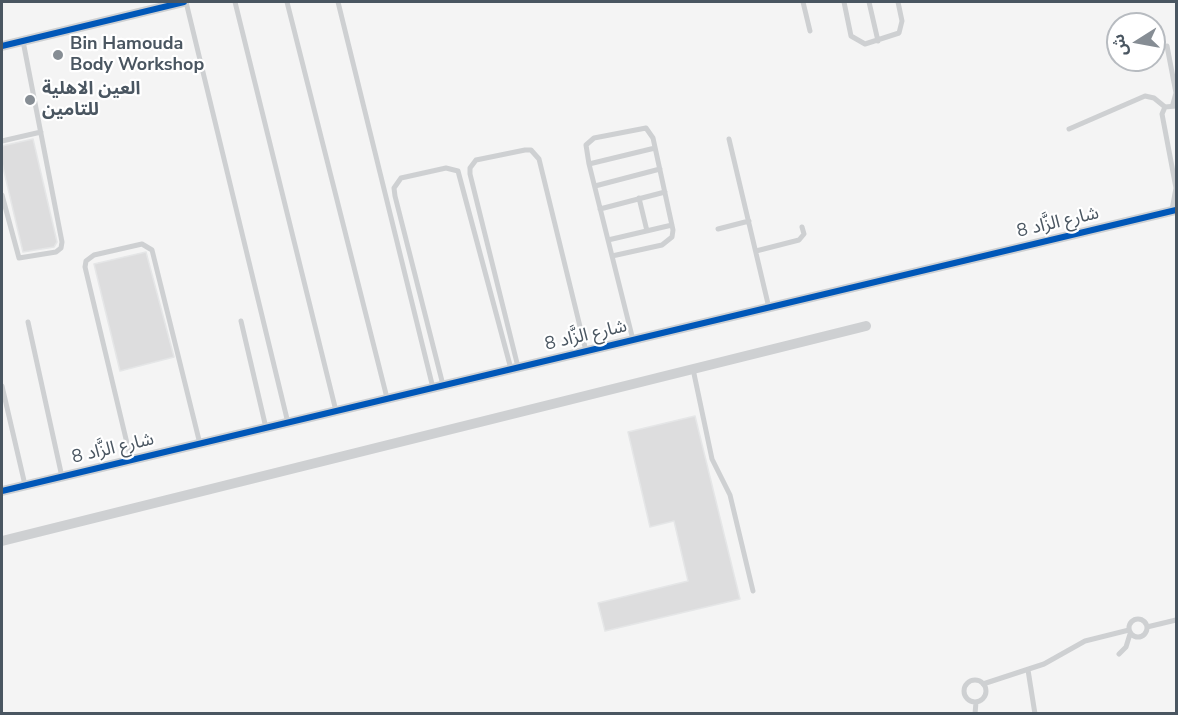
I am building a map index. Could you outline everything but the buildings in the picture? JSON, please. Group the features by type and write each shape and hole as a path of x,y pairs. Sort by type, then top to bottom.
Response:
{"street":[{"path":"2,46 185,2"},
{"name":"شارع الزَّاد 8","path":"2,491 1174,211"},
{"path":"2,541 866,326"}],"lane":[{"path":"185,2 288,423"},
{"path":"235,2 336,411"},
{"path":"287,2 387,399"},
{"path":"338,2 438,387"},
{"path":"803,2 810,31"},
{"path":"844,2 854,40 865,44 895,36 902,28 898,2"},
{"path":"869,2 878,40"},
{"path":"2,195 19,258 56,252 61,248 62,242 23,41"},
{"path":"1165,107 1175,105 1176,93 1167,46"},
{"path":"1069,129 1145,96 1154,98 1165,107"},
{"path":"1165,107 1162,114 1176,188 1174,211"},
{"path":"612,256 668,242 672,237 672,225 655,148 651,133 646,128 594,138 586,144 589,164 595,186 600,208 608,240 612,256 633,340"},
{"path":"2,141 41,132"},
{"path":"729,139 769,308"},
{"path":"589,164 655,148"},
{"path":"515,368 470,174 470,168 476,160 525,150 531,150 539,159 586,351"},
{"path":"438,387 395,196 394,188 401,178 446,168 458,171 515,368"},
{"path":"595,186 660,169"},
{"path":"600,208 664,192"},
{"path":"639,198 647,231"},
{"path":"718,229 749,221"},
{"path":"608,240 672,225"},
{"path":"756,251 802,238 802,227"},
{"path":"131,460 85,267 86,261 94,255 142,244 152,250 200,444"},
{"path":"241,321 266,428"},
{"path":"28,322 62,477"},
{"path":"693,369 712,459 734,506 753,591"},
{"path":"2,386 26,485"},
{"path":"1119,654 1125,647 1131,622 1138,619 1147,627"},
{"path":"976,702 968,700 964,689 972,681 983,684 1028,670 1050,662 1085,641 1129,632 1142,637 1147,627 1176,620"},
{"path":"1028,670 1035,714"},
{"path":"975,714 976,702 985,695 983,684"}],"cycle path":[{"path":"2,46 184,2"},
{"path":"2,491 1176,210"}],"place":[{"name":"Bin Hamouda Body Workshop","path":"58,55"},
{"name":"العين الاهلية للتامين","path":"30,100"}]}
